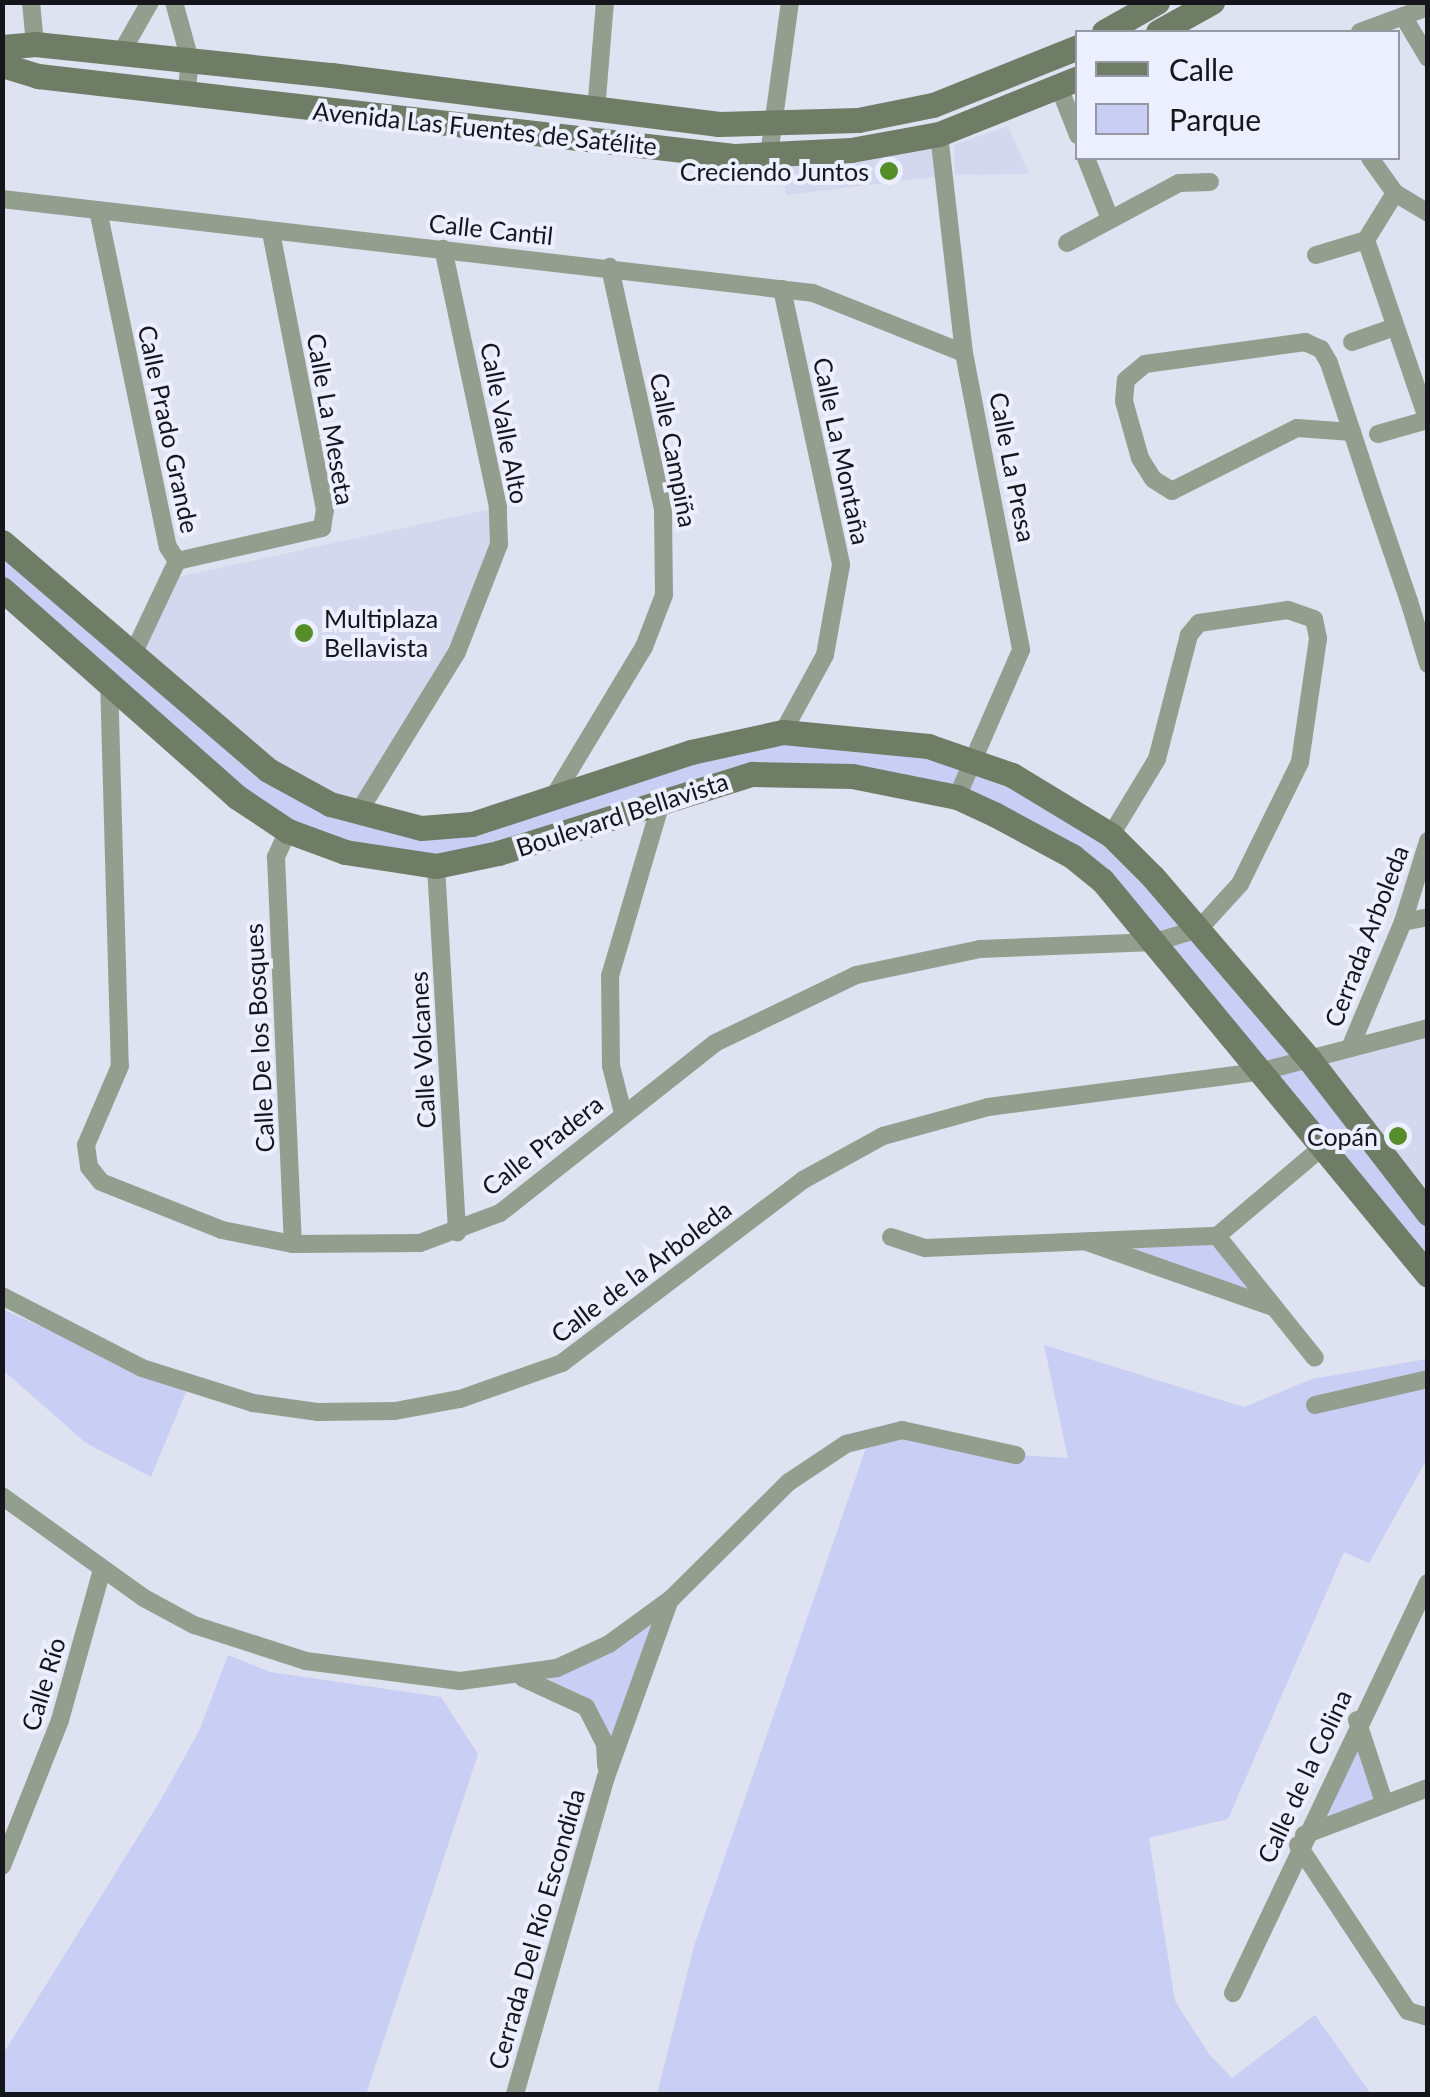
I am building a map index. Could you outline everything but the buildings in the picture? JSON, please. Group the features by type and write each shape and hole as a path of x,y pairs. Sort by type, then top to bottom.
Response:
{"main road":[{"path":"1108,30 1157,2"},
{"path":"1162,30 1212,2"},
{"name":"Avenida Las Fuentes de Satélite","path":"2,43 332,75 596,111 775,123 858,120 933,105 1075,49"},
{"name":"Avenida Las Fuentes de Satélite","path":"2,69 327,110 769,155 851,150 939,134 1068,83"},
{"path":"1020,72 1032,99"},
{"path":"327,110 332,75"},
{"name":"Boulevard Bellavista","path":"2,542 136,650 246,752 307,793 358,813 445,828 690,752 783,732 882,739 974,759 1061,800 1111,835 1199,929 1310,1059 1428,1213"},
{"path":"7,592 31,588 34,566"},
{"name":"Boulevard Bellavista","path":"7,592 237,797 288,832 345,852 436,866 498,854 662,798 752,774 796,772 957,797 1072,856 1155,942 1320,1149 1428,1274"},
{"path":"47,624 47,603 67,593"},
{"path":"288,832 307,793"}],"street":[{"path":"31,2 35,44"},
{"path":"121,53 150,2"},
{"path":"174,2 190,60 187,91"},
{"path":"596,111 605,2"},
{"path":"769,155 790,2"},
{"path":"1365,30 1428,7"},
{"path":"1403,16 1428,58"},
{"path":"1068,83 1075,119"},
{"name":"Calle La Presa","path":"939,134 964,353 1021,650 957,797"},
{"path":"1087,160 1110,219"},
{"path":"1371,160 1395,193 1428,212"},
{"path":"1067,242 1179,183 1210,182"},
{"path":"1316,255 1366,240 1395,193"},
{"name":"Calle Cantil","path":"2,199 782,289 843,303 964,353"},
{"name":"Calle Prado Grande","path":"98,210 168,547 177,561 136,650"},
{"name":"Calle La Meseta","path":"177,561 322,528 325,510 271,231"},
{"path":"1366,240 1427,421 1378,434"},
{"name":"Calle Valle Alto","path":"358,813 456,652 499,544 498,507 443,249"},
{"name":"Calle Campiña","path":"554,796 644,648 664,595 663,509 610,267"},
{"name":"Calle La Montaña","path":"782,289 841,565 825,655 783,732"},
{"path":"1352,342 1395,327"},
{"path":"1352,432 1296,428 1172,491 1153,479 1140,458 1124,401 1126,380 1145,364 1305,342 1321,349 1330,363 1352,432 1418,599 1428,664"},
{"path":"1406,359 1428,354"},
{"path":"1111,835 1157,759 1189,635 1199,623 1288,610 1314,620 1318,638 1300,762 1240,884 1199,929"},
{"name":"Calle Pradera","path":"109,679 120,1066 86,1145 90,1166 102,1182 222,1230 293,1244 377,1248 457,1232 500,1213 715,1043 856,975 980,950 1155,942 1199,929"},
{"path":"623,1114 611,1066 610,976 662,798"},
{"name":"Calle De los Bosques","path":"288,832 276,857 293,1244"},
{"name":"Cerrada Arboleda","path":"1350,1048 1417,919 1428,841"},
{"name":"Calle Volcanes","path":"436,866 457,1232"},
{"name":"Calle de la Arboleda","path":"2,1296 142,1368 253,1403 318,1412 428,1405 516,1383 562,1363 803,1180 883,1136 988,1108 1259,1072 1428,1028"},
{"path":"891,1238 925,1248 1217,1236 1320,1149"},
{"path":"1217,1236 1315,1358"},
{"path":"1076,1239 1270,1306"},
{"path":"1314,1405 1428,1379"},
{"path":"2,1496 102,1570 194,1625 267,1652 424,1679 520,1677 582,1658 672,1598 789,1482 846,1444 902,1430 1016,1455"},
{"name":"Calle Río","path":"2,1866 60,1720 102,1570"},
{"name":"Calle de la Colina","path":"1233,1993 1357,1720 1428,1584"},
{"name":"Cerrada Del Río Escondida","path":"515,2094 606,1777 672,1598"},
{"name":"Cerrada Del Río Escondida","path":"520,1677 586,1708 605,1744 606,1777"},
{"path":"1357,1720 1384,1802"},
{"path":"1426,2018 1408,2011 1301,1840 1384,1802 1428,1788"}],"shaded area":[{"path":"1008,126 1029,174 955,175 954,145"},
{"path":"932,146 936,177 786,195 782,164"},
{"name":"Multiplaza Bellavista","path":"491,509 492,540 468,617 356,803 267,760 144,649 177,577"},
{"name":"Copán","path":"1427,1028 1427,1213 1309,1059"}],"green space":[{"path":"2,553 212,736 411,834 726,742 928,746 1111,835 1427,1213 1427,1275 1102,880 994,814 796,772 492,849 397,857 289,824 210,766 3,578"},
{"path":"1217,1236 1270,1306 1076,1239"},
{"path":"2,1309 186,1392 151,1477 86,1443 3,1370"},
{"path":"1044,1345 1244,1407 1312,1379 1427,1359 1427,1459 1369,1563 1344,1552 1228,1819 1149,1838 1175,2001 1209,2054 1232,2078 1315,2015 1371,2094 657,2094 694,1946 870,1436 902,1430 1016,1455 1068,1458"},
{"path":"669,1590 609,1760 600,1714 584,1696 540,1675 583,1656"},
{"path":"228,1655 270,1672 441,1697 478,1754 366,2094 3,2094 3,2054 159,1803 199,1731"},
{"path":"1357,1720 1384,1802 1304,1835"}],"place":[{"name":"Creciendo Juntos","path":"889,171"},
{"name":"Multiplaza Bellavista","path":"304,633"},
{"name":"Copán","path":"1398,1136"}]}
